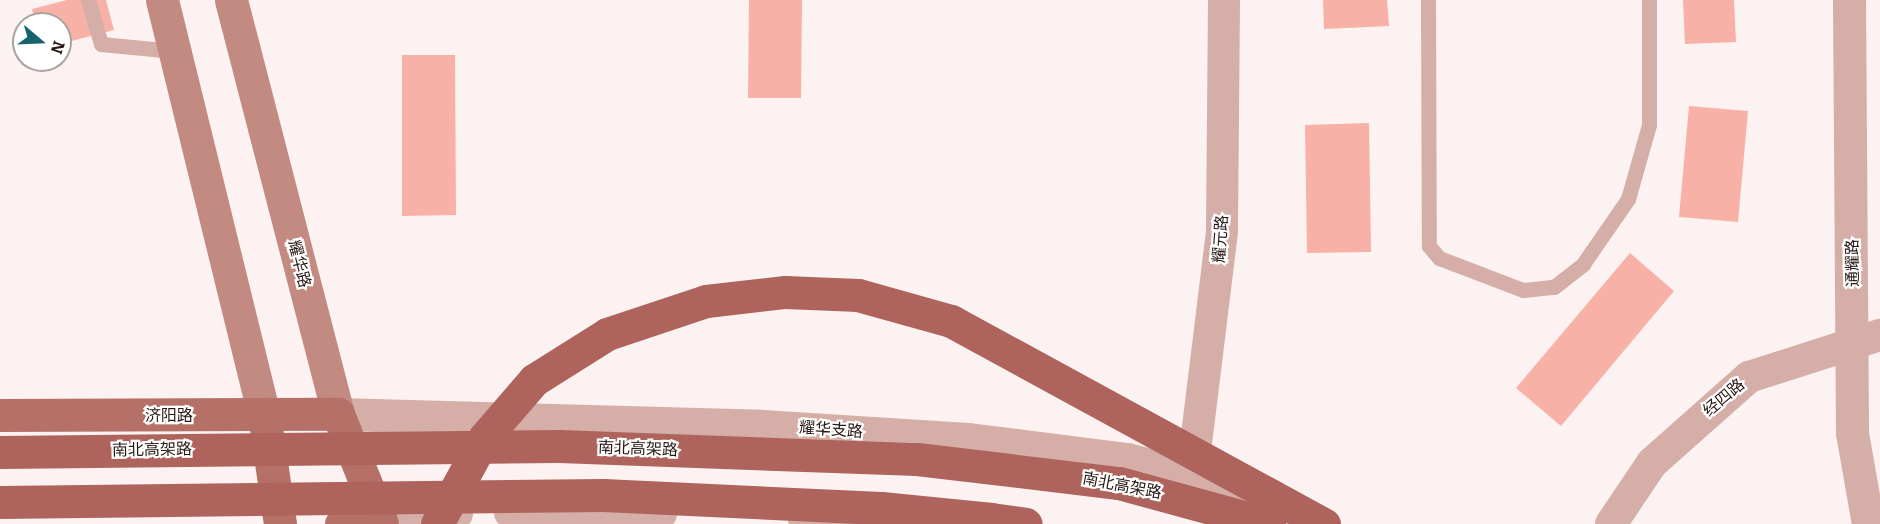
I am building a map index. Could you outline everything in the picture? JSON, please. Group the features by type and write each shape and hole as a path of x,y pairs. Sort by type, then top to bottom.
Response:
{"highway":[{"path":"437,524 484,438 534,380 607,334 706,301 785,292 858,295 951,321 1324,524"},
{"name":"南北高架路","path":"0,452 559,446 917,459 1119,483 1269,524"},
{"path":"0,502 603,495 881,508 1026,524"},
{"path":"880,524 991,519"}],"main road":[{"path":"162,0 264,416 280,524"},
{"name":"耀华路","path":"231,0 338,414 381,519"},
{"name":"济阳路","path":"0,415 338,414"},
{"path":"341,524 381,519"}],"street":[{"name":"耀元路","path":"1192,476 1222,230 1224,0"},
{"name":"通耀路","path":"1849,0 1867,338 1852,433 1868,524"},
{"name":"经四路","path":"1611,524 1652,463 1726,393 1749,376 1867,338"},
{"name":"耀华支路","path":"338,414 762,426 968,439 1127,459 1192,476 1311,524"},
{"path":"381,519 627,512 860,524"}],"lane":[{"path":"88,0 101,44 174,51"},
{"path":"1428,0 1430,246 1439,258 1523,290 1554,287 1583,264 1628,199 1649,125 1649,0"}],"building":[{"path":"67,0 106,0 114,30 72,41 72,12 33,12 32,9"},
{"path":"749,0 802,0 801,98 748,98"},
{"path":"1323,0 1387,0 1389,26 1324,29"},
{"path":"1683,0 1734,0 1736,42 1685,44"},
{"path":"402,55 455,55 456,215 402,216"},
{"path":"1689,106 1748,111 1738,222 1679,217"},
{"path":"1369,123 1371,252 1307,253 1305,125"},
{"path":"1630,253 1674,291 1561,426 1516,388"}]}
